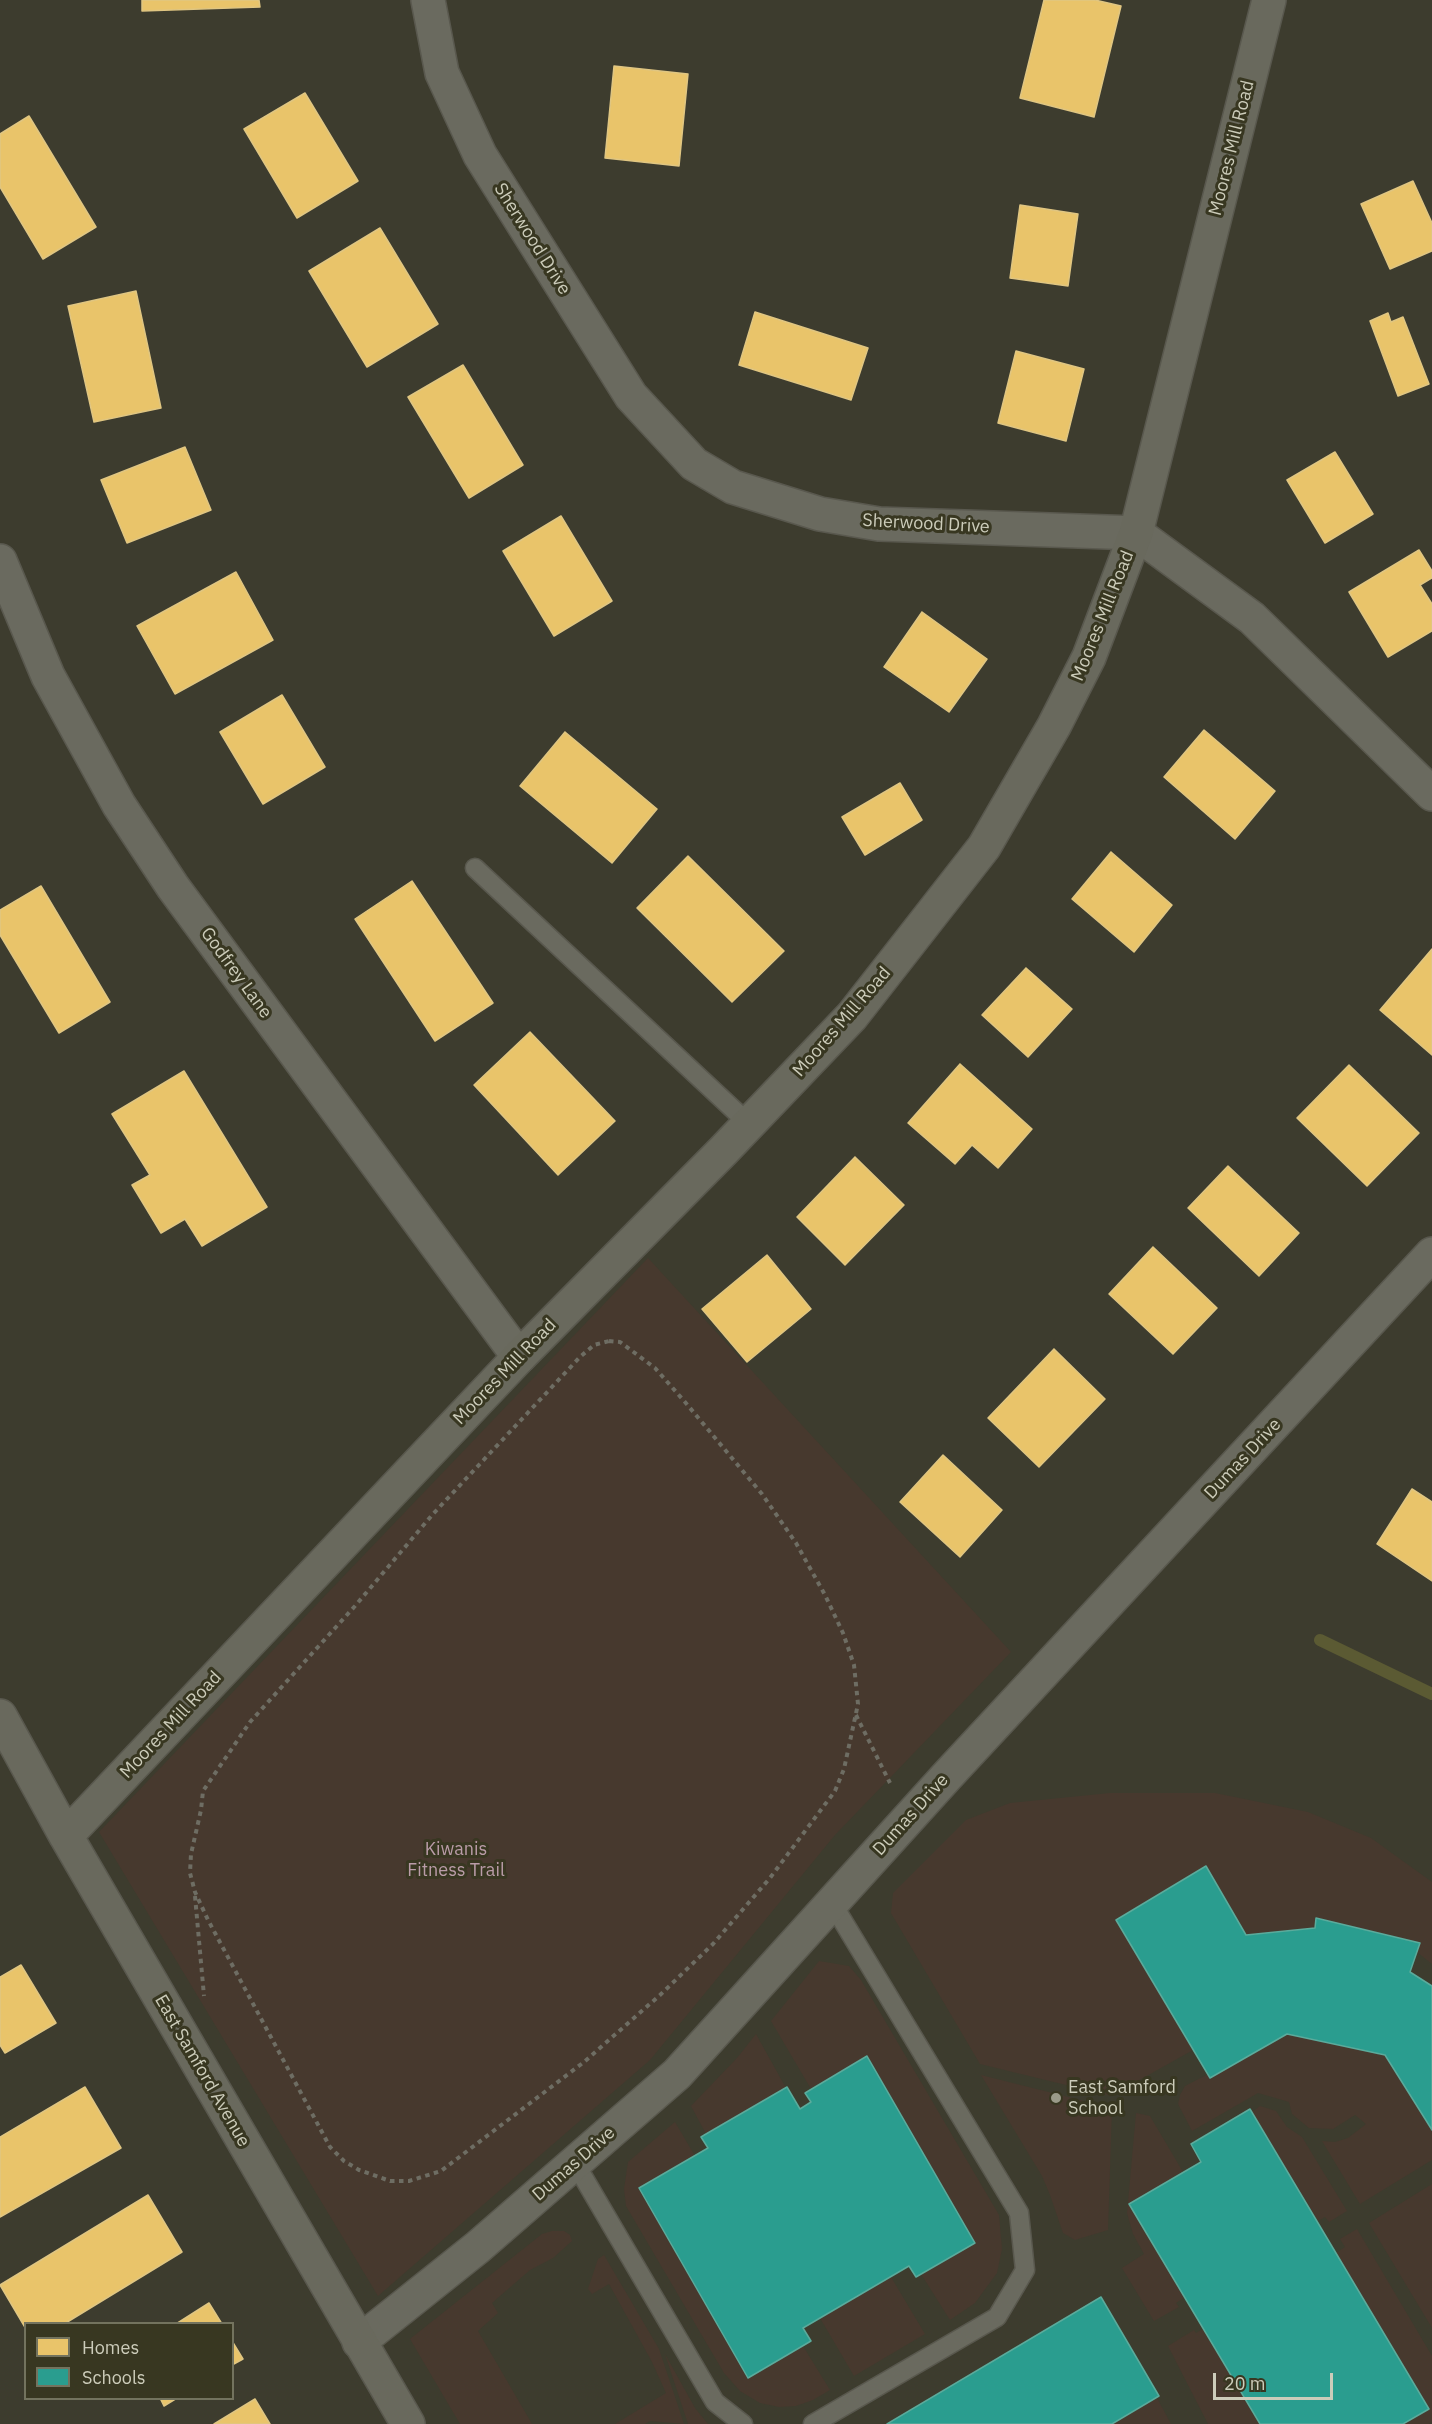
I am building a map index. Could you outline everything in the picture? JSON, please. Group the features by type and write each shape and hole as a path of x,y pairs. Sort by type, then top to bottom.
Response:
{"street":[{"name":"Sherwood Drive","path":"428,0 442,73 480,155 631,396 694,464 734,487 820,514 879,525 1136,533"},
{"name":"Moores Mill Road","path":"66,1836 519,1357 852,1016 984,847 1054,726 1089,657 1136,533 1269,0"},
{"path":"1136,533 1252,618 1432,794"},
{"name":"Godfrey Lane","path":"0,561 48,676 119,805 173,887 519,1357"},
{"name":"Dumas Drive","path":"360,2342 478,2247 677,2074 908,1819 1432,1254"},
{"name":"East Samford Avenue","path":"4,1729 408,2424"}],"lane":[{"path":"475,868 749,1124"},
{"path":"813,2424 997,2317 1025,2270 1019,2213 832,1903"},
{"path":"575,2163 715,2402 743,2424"}],"path":[{"path":"195,1892 330,2147 344,2161 359,2170 390,2181 409,2181 441,2171 584,2062 660,1995 713,1944 770,1878 835,1791 844,1769 858,1704 854,1665 843,1634 825,1594 796,1543 762,1494 655,1368 620,1342 609,1341 594,1345 520,1420 433,1514 355,1606 250,1722 203,1791 191,1854 190,1873 195,1892 205,2000"},
{"path":"856,1715 908,1819"}],"green space":[{"name":"Kiwanis Fitness Trail","path":"648,1258 1011,1652 835,1835 650,2060 378,2296 99,1832"},
{"path":"1110,1793 1215,1793 1308,1812 1371,1838 1432,1882 1432,1964 1417,1952 1316,1919 1314,1928 1246,1935 1205,1867 1116,1920 1193,2050 1111,2096 980,2064 891,1913 893,1893 966,1820 1010,1803"},
{"path":"819,1961 849,1966 861,1980 999,2215 1002,2249 997,2273 975,2303 950,2320 921,2274 975,2243 868,2057 811,2089 771,2021"},
{"path":"756,2034 786,2088 706,2134 691,2106 737,2058"},
{"path":"1287,2034 1385,2055 1432,2130 1432,2160 1360,2204 1322,2141 1335,2142 1348,2138 1366,2124 1355,2115 1333,2129 1309,2128 1292,2114 1289,2102 1258,2093 1192,2131 1178,2104 1185,2086"},
{"path":"981,2075 1112,2108 1108,2230 1075,2240 1063,2233 1042,2176"},
{"path":"1260,2106 1276,2111 1287,2127 1302,2137 1347,2211 1329,2222 1325,2217 1318,2221 1252,2112"},
{"path":"1136,2113 1150,2116 1183,2172 1132,2203 1185,2297 1176,2303 1179,2307 1154,2321 1122,2268 1144,2254 1133,2234 1127,2213"},
{"path":"675,2122 695,2156 639,2189 748,2377 803,2346 830,2390 813,2400 796,2406 779,2407 760,2403 740,2391 724,2373 626,2206 624,2189 628,2162"},
{"path":"1432,2184 1432,2328 1369,2223"},
{"path":"1357,2229 1432,2356 1432,2422 1429,2424 1403,2424 1336,2253 1345,2247 1340,2239"},
{"path":"564,2231 570,2235 572,2241 553,2258 530,2270 492,2303 498,2313 478,2331 532,2424 460,2424 410,2339 542,2234"},
{"path":"604,2255 659,2349 684,2424 650,2421 645,2424 615,2424 666,2393 652,2362 609,2284 592,2294 588,2289 598,2259"},
{"path":"891,2277 925,2334 854,2376 820,2318"},
{"path":"1203,2329 1260,2424 1208,2424 1168,2346 1194,2330 1196,2333"},
{"path":"665,2354 695,2408 708,2424 688,2424"},
{"path":"1157,2398 1171,2424 1112,2424"}],"building: Homes":[{"path":"142,0 259,0 260,7 142,11"},
{"path":"1044,0 1095,0 1121,6 1094,117 1020,98"},
{"path":"614,66 688,74 679,166 605,158"},
{"path":"305,93 358,181 297,218 244,129"},
{"path":"29,116 96,227 43,259 0,187 0,134"},
{"path":"1413,181 1432,223 1432,251 1390,269 1361,204"},
{"path":"1020,205 1078,214 1068,286 1010,278"},
{"path":"380,228 438,324 367,367 309,271"},
{"path":"136,291 161,408 94,422 68,306"},
{"path":"755,312 868,348 851,400 739,365"},
{"path":"1388,313 1391,322 1403,317 1429,384 1398,396 1370,321"},
{"path":"1016,351 1084,369 1066,441 998,423"},
{"path":"463,365 523,465 469,498 408,397"},
{"path":"185,447 211,510 127,543 101,480"},
{"path":"1335,452 1373,514 1325,543 1287,480"},
{"path":"561,516 612,601 554,636 503,551"},
{"path":"1419,550 1432,571 1432,578 1420,585 1432,604 1432,631 1388,657 1349,592"},
{"path":"236,572 273,640 175,694 137,626"},
{"path":"922,612 987,659 949,712 884,667"},
{"path":"282,695 325,767 263,804 220,732"},
{"path":"1204,730 1275,791 1235,839 1164,777"},
{"path":"565,732 657,809 612,863 520,786"},
{"path":"900,783 922,820 865,855 842,817"},
{"path":"1111,852 1172,905 1134,952 1072,899"},
{"path":"688,856 784,951 732,1002 637,908"},
{"path":"412,881 493,1003 435,1041 355,919"},
{"path":"41,886 110,1002 59,1033 0,935 0,910"},
{"path":"1432,949 1432,1055 1380,1010"},
{"path":"1026,968 1072,1009 1028,1057 982,1015"},
{"path":"530,1032 615,1121 558,1175 474,1085"},
{"path":"960,1064 1032,1129 998,1168 972,1145 955,1164 908,1123"},
{"path":"1349,1065 1419,1133 1367,1186 1297,1118"},
{"path":"184,1071 267,1207 202,1246 185,1219 161,1233 132,1185 150,1175 112,1114"},
{"path":"855,1157 904,1205 845,1265 797,1217"},
{"path":"1228,1166 1299,1233 1259,1276 1188,1208"},
{"path":"1153,1247 1217,1308 1173,1354 1109,1294"},
{"path":"767,1255 811,1309 747,1362 702,1309"},
{"path":"1054,1349 1105,1399 1039,1467 988,1418"},
{"path":"943,1455 1002,1510 960,1557 900,1502"},
{"path":"1412,1489 1432,1502 1432,1581 1377,1544"},
{"path":"21,1965 56,2023 5,2053 0,2045 0,1977"},
{"path":"85,2087 121,2148 0,2217 0,2137"},
{"path":"148,2195 182,2252 67,2322 24,2322 24,2326 0,2285"},
{"path":"209,2303 221,2322 179,2322"},
{"path":"234,2344 243,2359 234,2364"},
{"path":"255,2399 270,2424 214,2424"},
{"path":"161,2400 174,2400 164,2406"}],"building: Schools":[{"path":"1206,1866 1246,1935 1315,1928 1316,1918 1420,1943 1410,1972 1432,1986 1432,2130 1385,2055 1287,2034 1210,2078 1116,1920"},
{"path":"867,2056 975,2243 916,2277 909,2266 803,2328 811,2341 748,2378 639,2188 708,2148 701,2137 787,2087 800,2109 811,2102 805,2093"},
{"path":"1250,2109 1429,2409 1403,2424 1260,2424 1129,2204 1201,2162 1191,2144"},
{"path":"1101,2297 1159,2396 1112,2424 887,2424"}],"waterway":[{"path":"1320,1640 1432,1694"}],"place":[{"name":"East Samford School","path":"1056,2098"}]}
